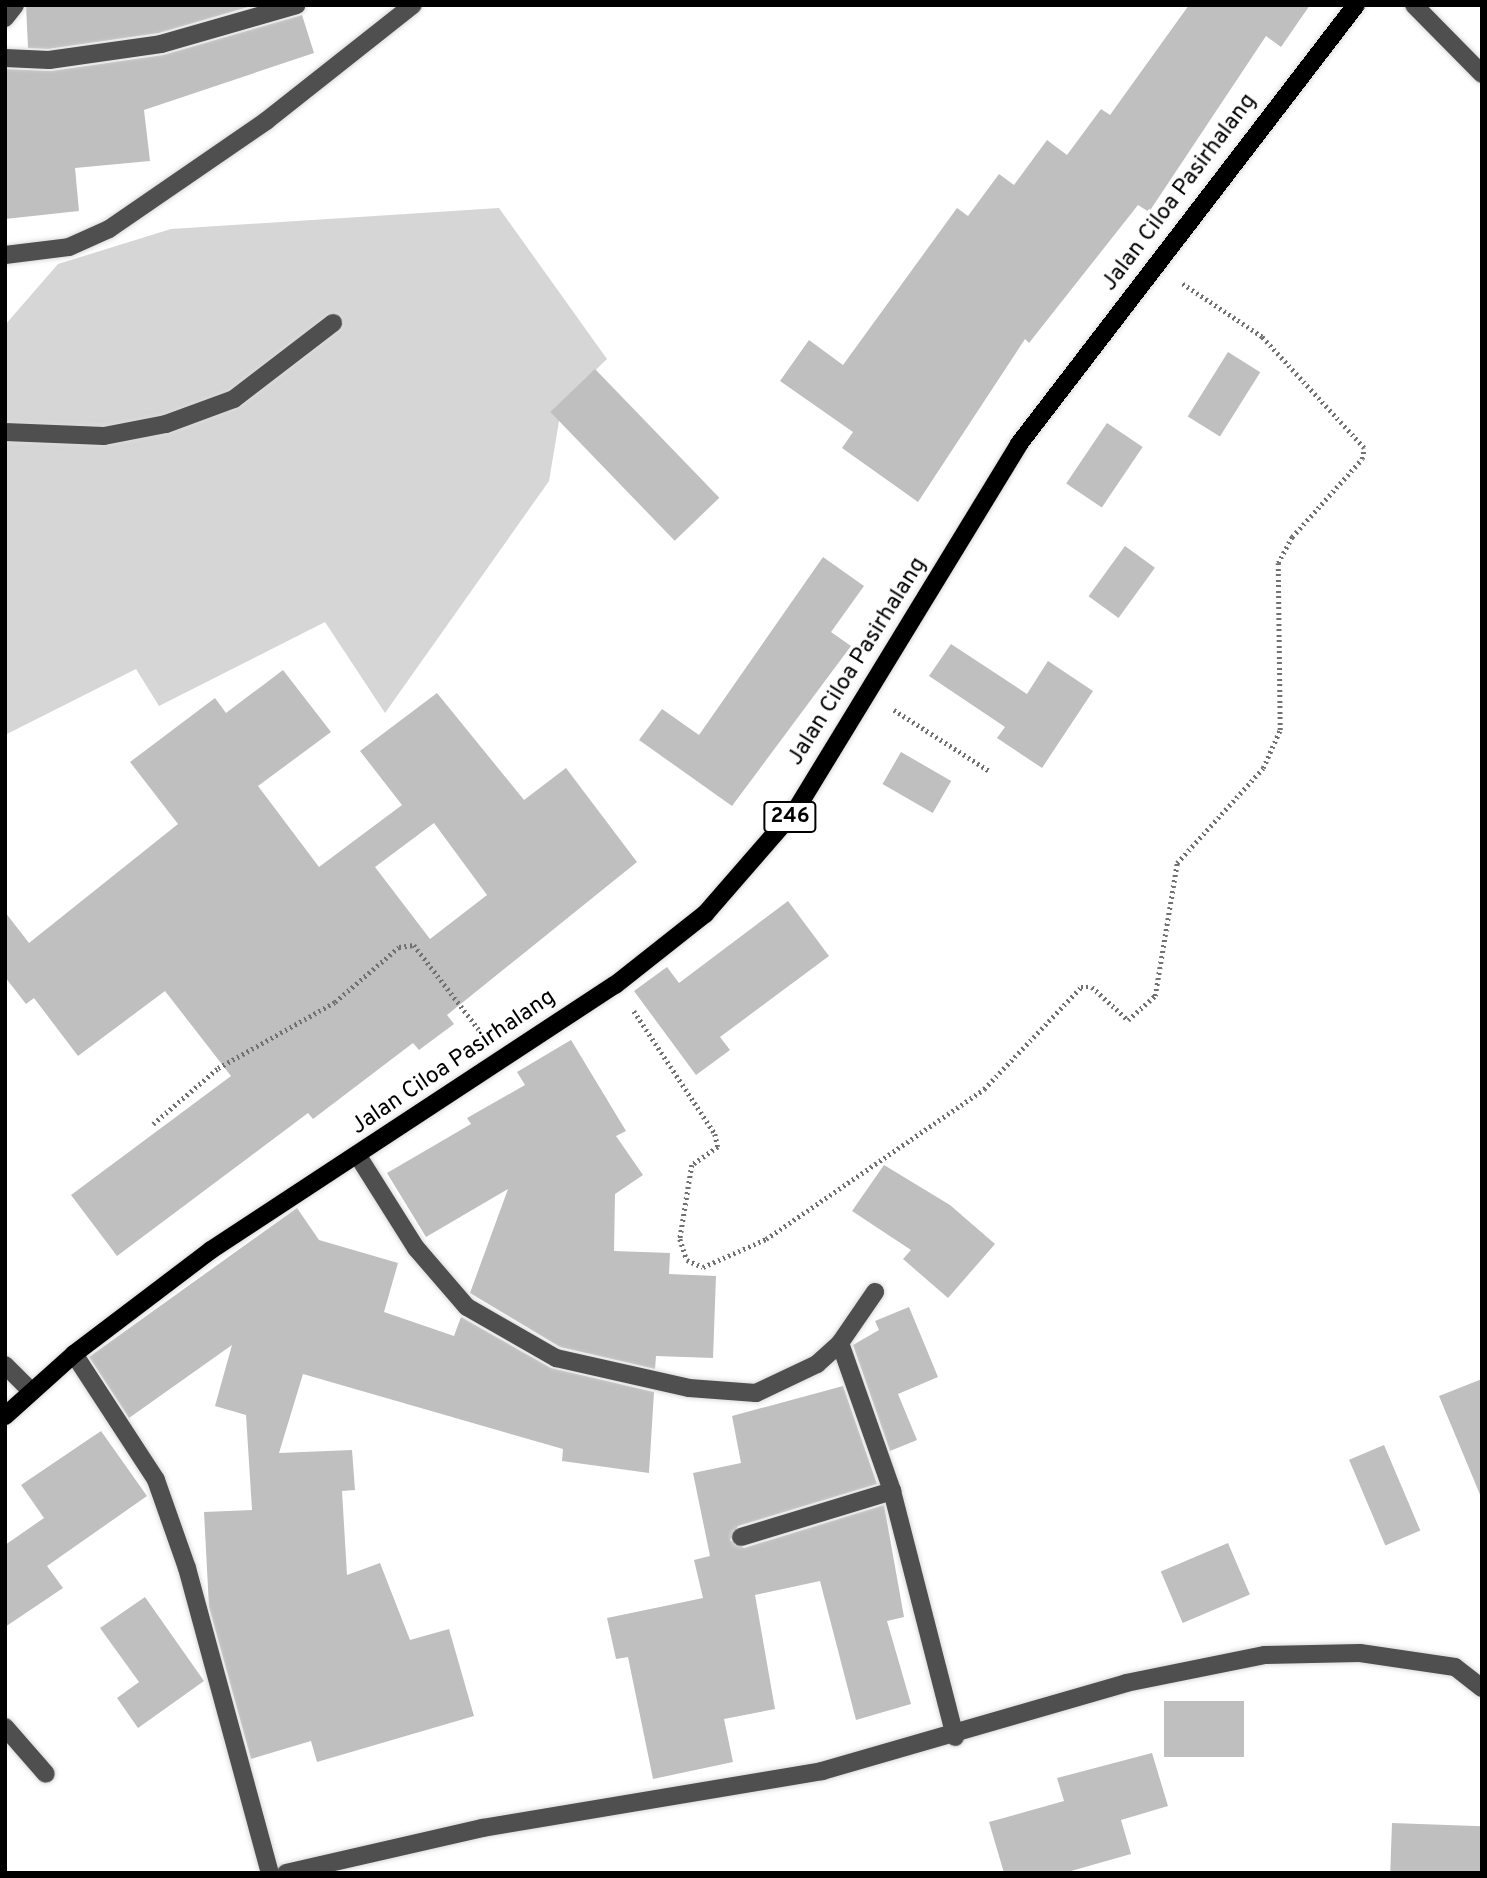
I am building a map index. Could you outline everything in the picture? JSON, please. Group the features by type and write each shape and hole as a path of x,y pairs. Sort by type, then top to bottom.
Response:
{"main road":[{"name":"Jalan Ciloa Pasirhalang","path":"5,1416 74,1354 211,1250 615,985 705,914 775,836 870,695 1020,444 1356,5"}],"street":[{"path":"5,18 15,5"},
{"path":"5,58 49,60 161,44 298,5"},
{"path":"5,255 69,247 109,229 266,121 412,5"},
{"path":"1414,5 1482,74"},
{"path":"5,432 104,436 166,424 234,399 333,323"},
{"path":"358,1156 416,1248 467,1307 556,1358 689,1388 756,1393 817,1364 840,1343 875,1292"},
{"path":"840,1343 892,1491 955,1737"},
{"path":"74,1354 156,1480 187,1568 270,1873"},
{"path":"5,1365 31,1391"},
{"path":"741,1537 892,1491"},
{"path":"286,1873 483,1828 822,1771 955,1737 1126,1683 1265,1655 1360,1653 1455,1667 1482,1688"},
{"path":"5,1727 46,1774"}],"path":[{"path":"615,985 715,1134 718,1147 692,1165 680,1239 687,1260 703,1267 766,1238 984,1089 1081,987 1092,987 1128,1020 1155,996 1177,863 1263,768 1280,730 1278,562 1292,537 1363,459 1364,448 1262,337 1155,266"},
{"path":"870,695 991,772"},
{"path":"153,1124 218,1068 335,1002 399,947 414,945 502,1061"}],"shaded area":[{"path":"499,208 607,359 562,403 549,481 385,713 325,622 159,706 136,669 5,735 5,325 58,264 171,229"}],"building":[{"path":"26,5 255,5 159,33 48,49 28,48"},
{"path":"1189,5 1310,5 1281,47 1266,36 1149,212 1138,205 1029,343 1025,339 918,502 842,448 853,432 780,381 809,340 843,365 957,208 968,216 999,174 1014,185 1047,140 1067,155 1101,109 1110,115"},
{"path":"302,15 314,53 144,110 150,161 75,168 79,211 5,219 5,69 51,71 163,55"},
{"path":"1228,352 1260,372 1220,437 1188,416"},
{"path":"595,369 719,498 675,541 550,412"},
{"path":"1107,423 1143,447 1102,508 1066,484"},
{"path":"1125,546 1155,568 1118,618 1089,596"},
{"path":"823,557 864,586 831,632 851,646 732,806 639,740 662,709 699,735"},
{"path":"951,644 1027,694 1048,661 1093,691 1042,768 997,738 1005,727 929,676"},
{"path":"283,670 331,732 258,786 319,867 402,805 360,751 437,693 524,800 566,768 637,862 447,1015 454,1024 419,1050 413,1043 313,1119 308,1113 117,1256 71,1195 231,1076 165,991 78,1056 34,998 26,1004 5,977 5,912 29,943 178,824 130,762 215,698 226,713","holes":["434,823 487,895 430,939 375,867"]},
{"path":"901,752 951,781 933,813 882,784"},
{"path":"788,901 829,956 720,1037 730,1050 696,1075 634,991 667,967 679,983"},
{"path":"571,1040 626,1131 616,1136 643,1175 615,1194 614,1251 670,1253 669,1274 716,1276 713,1358 656,1356 655,1369 560,1347 470,1293 508,1189 426,1237 387,1173 471,1124 467,1118 525,1085 517,1072"},
{"path":"884,1165 950,1205 995,1244 948,1298 903,1259 911,1250 852,1211"},
{"path":"297,1208 319,1240 398,1263 384,1312 454,1336 461,1317 551,1368 654,1392 649,1473 562,1461 563,1449 303,1374 279,1453 352,1450 355,1490 342,1491 347,1575 380,1563 410,1640 449,1629 474,1716 317,1762 311,1741 251,1759 209,1607 204,1512 252,1510 246,1415 215,1406 232,1345 129,1418 89,1357"},
{"path":"909,1307 938,1377 898,1394 917,1440 890,1451 853,1345 879,1330 875,1321"},
{"path":"1482,1379 1482,1497 1481,1497 1439,1396"},
{"path":"843,1386 877,1484 738,1526 730,1540 744,1548 884,1505 904,1617 887,1621 911,1704 856,1720 820,1581 755,1595 775,1709 724,1719 733,1762 653,1779 628,1657 616,1659 607,1618 703,1598 694,1560 710,1556 693,1473 741,1463 732,1416"},
{"path":"101,1431 147,1496 47,1566 63,1588 5,1627 5,1545 44,1518 21,1485"},
{"path":"1384,1445 1420,1531 1385,1545 1349,1460"},
{"path":"1228,1543 1250,1595 1183,1623 1161,1572"},
{"path":"145,1597 204,1681 138,1728 117,1698 139,1682 100,1628"},
{"path":"1164,1701 1244,1701 1244,1757 1164,1757"},
{"path":"1152,1753 1168,1806 1121,1820 1131,1854 1064,1873 1004,1873 989,1822 1064,1801 1057,1778"},
{"path":"1392,1823 1482,1826 1480,1873 1390,1873"}]}
